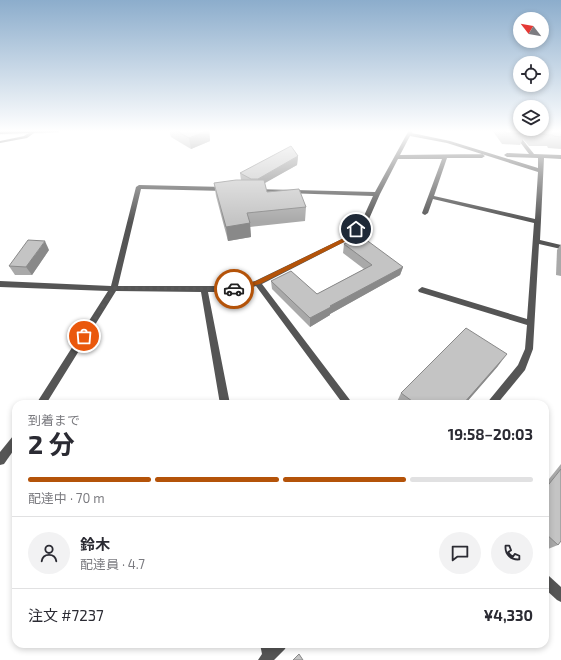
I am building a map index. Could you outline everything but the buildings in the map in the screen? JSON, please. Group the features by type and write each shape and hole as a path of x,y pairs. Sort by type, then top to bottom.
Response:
{"street":[{"path":"0,284 114,288 237,289 258,283 346,239 366,219 377,194 395,161"},
{"path":"425,213 444,161"},
{"path":"508,161 541,171"},
{"path":"494,400 522,367 529,349 541,171 538,161"},
{"path":"44,400 114,288 139,187 231,189"},
{"path":"246,190 377,194"},
{"path":"430,197 538,222"},
{"path":"536,241 561,247"},
{"path":"258,283 345,400"},
{"path":"204,289 223,400"},
{"path":"422,290 530,322"},
{"path":"0,460 12,445"},
{"path":"549,584 561,596"}],"way so far":[{"path":"84,336 114,288 234,289"}],"route":[{"path":"234,289 258,283 346,239 356,229"}]}
